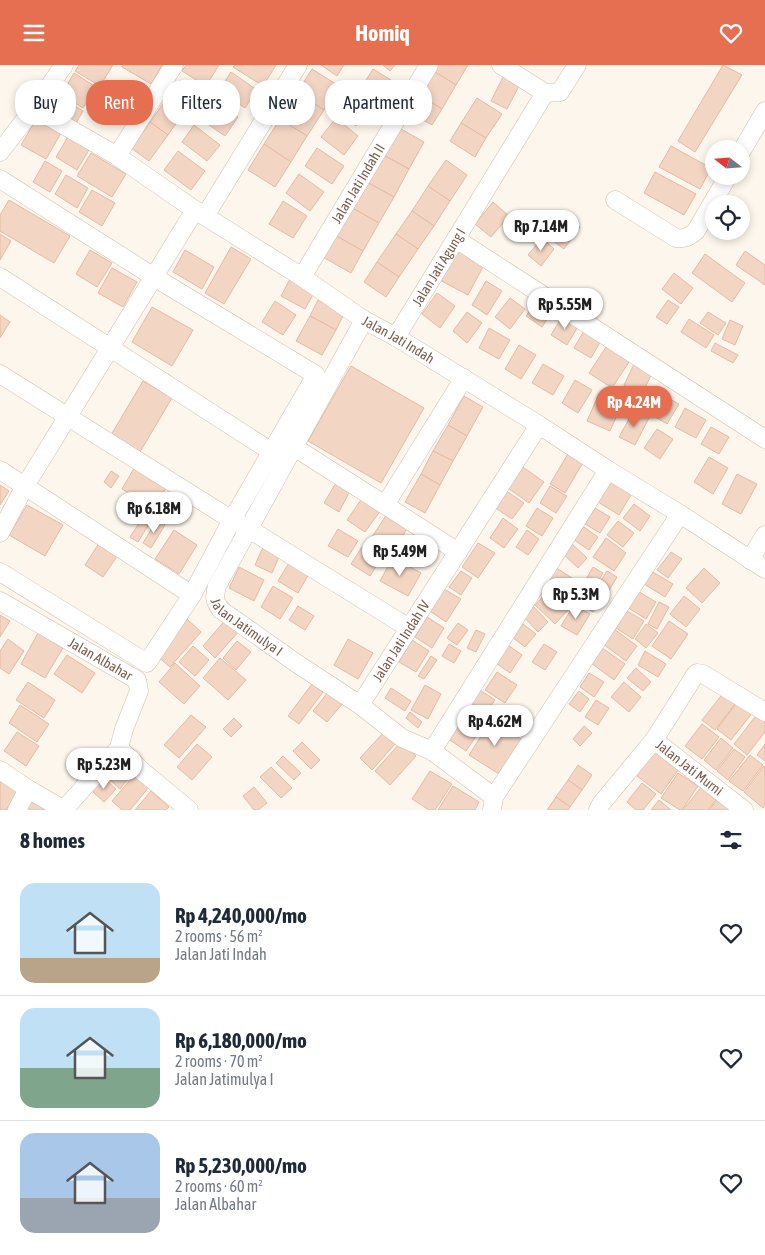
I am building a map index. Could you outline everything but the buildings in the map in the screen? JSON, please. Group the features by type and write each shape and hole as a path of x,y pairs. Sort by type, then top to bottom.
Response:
{"street":[{"path":"54,80 64,65"},
{"path":"117,156 174,65"},
{"path":"0,533 25,485 154,277 200,213 298,65"},
{"name":"Jalan Jati Indah II","path":"302,277 429,65"},
{"path":"500,65 545,93 560,92 577,65"},
{"name":"Jalan Jati Agung I","path":"396,337 545,93"},
{"path":"748,140 765,111"},
{"path":"0,152 21,125"},
{"name":"Jalan Jati Indah","path":"63,125 117,156 200,213 302,277 364,320 464,378 758,565"},
{"path":"0,179 154,277 316,375 232,520 192,595 147,663 0,572"},
{"path":"615,200 676,238 683,239 696,231 723,185"},
{"path":"456,239 765,439"},
{"path":"0,277 272,452"},
{"name":"Jalan Jatimulya I","path":"364,320 217,586 214,596 221,610 360,705 402,738 432,751 493,804"},
{"path":"0,374 232,520 410,628"},
{"path":"385,505 464,378"},
{"name":"Jalan Jati Indah IV","path":"360,705 539,425"},
{"path":"294,447 458,552"},
{"path":"0,470 192,595"},
{"path":"432,751 608,470"},
{"path":"493,804 680,514"},
{"path":"758,565 765,535"},
{"name":"Jalan Albahar","path":"0,601 137,680 139,691 124,729 119,748"},
{"path":"654,740 695,675 700,673 765,712"},
{"name":"Jalan Jati Murni","path":"602,808 654,740 744,810"},
{"path":"0,770 59,807 65,807 119,748 142,771 189,810"},
{"path":"17,810 28,789"}]}
